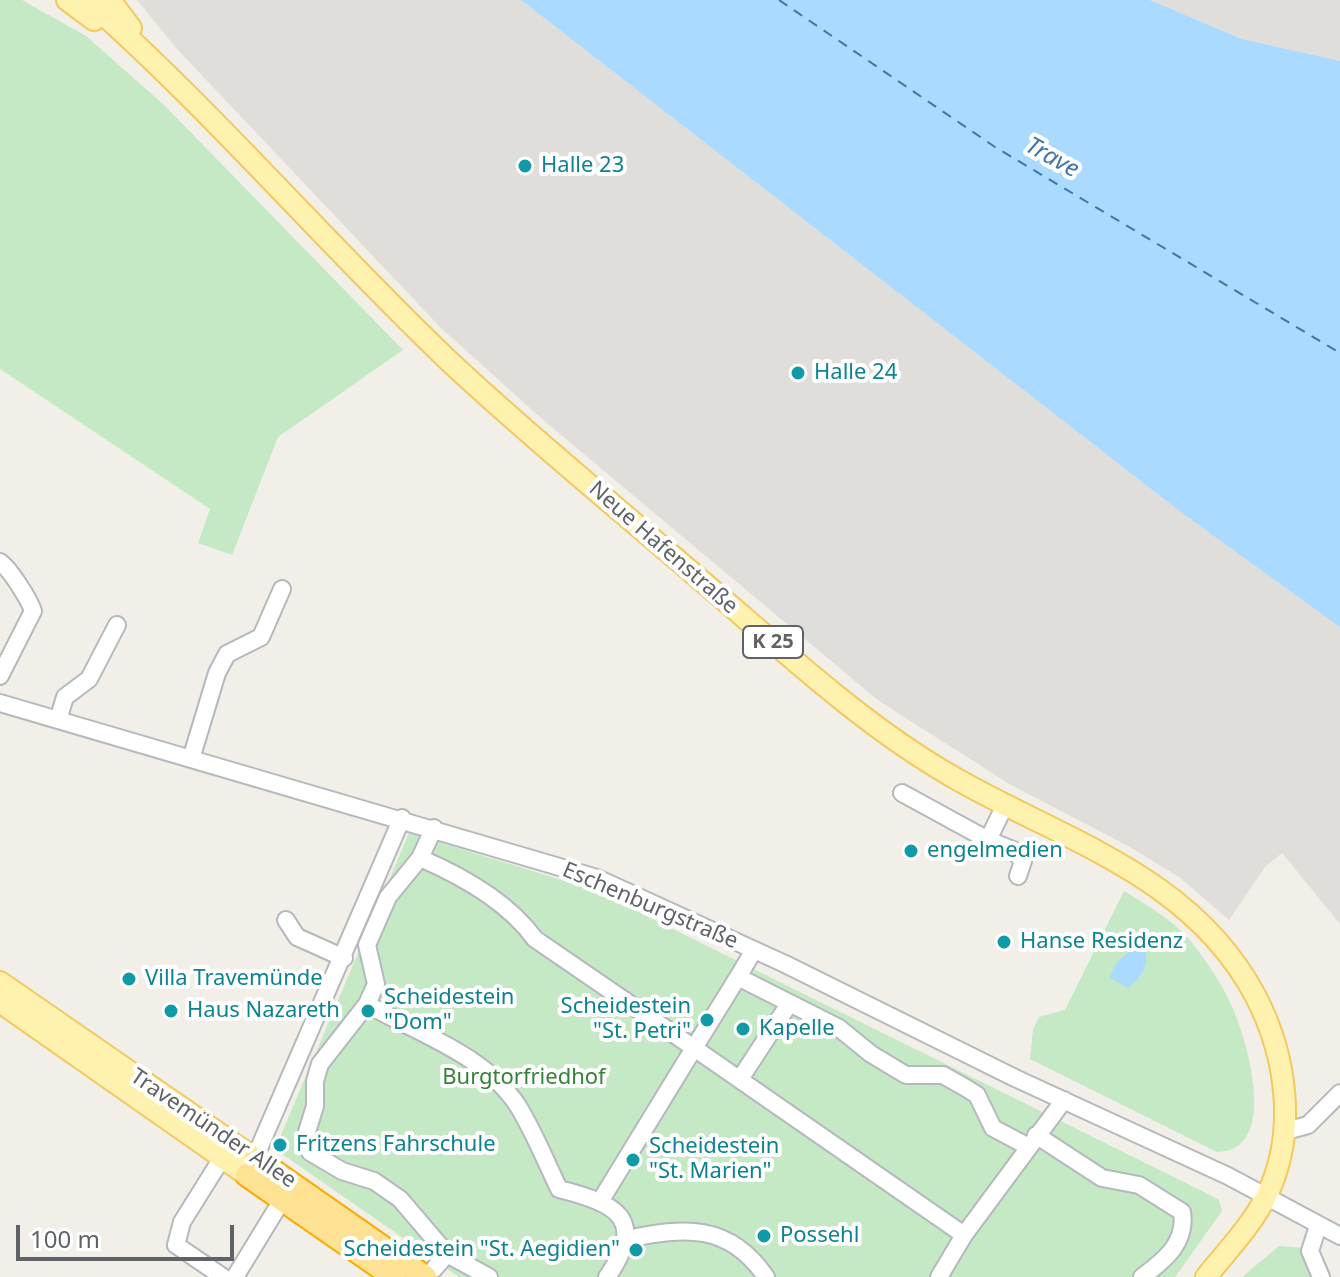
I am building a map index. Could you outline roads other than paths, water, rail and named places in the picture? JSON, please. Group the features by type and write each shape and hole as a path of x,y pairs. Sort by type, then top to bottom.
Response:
{"highway":[{"name":"Travemünder Allee","path":"251,1167 282,1200 394,1277"},
{"name":"Travemünder Allee","path":"251,1167 430,1273"}],"main road":[{"name":"K 25","path":"67,0 162,70"},
{"name":"K 25","path":"87,0 162,70"},
{"name":"K 25","path":"110,0 162,70"},
{"name":"Neue Hafenstraße","path":"162,70 450,362 843,700 939,768 1132,869 1165,891 1200,921 1230,956 1264,1015 1276,1051 1286,1131 1266,1196"},
{"name":"Travemünder Allee","path":"0,982 251,1167"},
{"name":"Travemünder Allee","path":"0,1002 228,1150"},
{"name":"K 25","path":"1206,1277 1266,1196"}],"street":[{"path":"0,562 13,571 17,587 33,611 0,676"},
{"path":"191,759 217,673 227,654 261,637 282,589"},
{"path":"58,720 65,697 89,679 117,625"},
{"name":"Eschenburgstraße","path":"0,703 402,818 597,878 1266,1196 1340,1236"},
{"path":"902,793 988,840 1013,850 1023,861 1018,876"},
{"path":"988,840 1005,805"},
{"path":"251,1167 402,818"},
{"path":"434,828 420,858 388,897 367,945 376,984 367,1004 320,1064 315,1081 315,1106 307,1124 308,1146 310,1152 342,1171 374,1181 400,1199 447,1254 489,1277"},
{"path":"420,858 451,871 521,919 535,939 964,1235"},
{"path":"286,920 297,937 344,958"},
{"path":"601,1200 754,950"},
{"path":"738,977 839,1028 871,1054 906,1075 943,1075 966,1088 977,1095 993,1128 1031,1140 1102,1178 1139,1185 1182,1212 1185,1227 1176,1247 1142,1277"},
{"path":"367,1004 439,1040 496,1080 517,1106 559,1189 601,1200 613,1208 627,1239 623,1255 607,1277"},
{"path":"740,1079 789,1004"},
{"path":"1286,1131 1308,1125 1340,1093"},
{"path":"939,1277 964,1235 1031,1140 1064,1100"},
{"path":"223,1277 176,1245 182,1222 228,1150"},
{"path":"235,1277 282,1200"},
{"path":"1318,1226 1310,1251 1321,1277"},
{"path":"627,1239 672,1229 725,1238 748,1255 766,1277"},
{"path":"430,1273 447,1254"}],"water":[{"name":"Trave","path":"521,0 1150,0 1242,39 1340,61 1340,627 1178,510"},
{"path":"1142,946 1146,964 1133,984 1128,988 1110,978 1122,958"}],"place":[{"name":"Halle 23","path":"525,166"},
{"name":"Halle 24","path":"798,373"},
{"name":"engelmedien","path":"911,851"},
{"name":"Hanse Residenz","path":"1004,942"},
{"name":"Villa Travemünde","path":"129,979"},
{"name":"Haus Nazareth","path":"171,1011"},
{"name":"Scheidestein \"Dom\"","path":"368,1011"},
{"name":"Scheidestein \"St. Petri\"","path":"707,1020"},
{"name":"Kapelle","path":"743,1029"},
{"name":"Fritzens Fahrschule","path":"280,1145"},
{"name":"Scheidestein \"St. Marien\"","path":"633,1160"},
{"name":"Possehl","path":"764,1236"},
{"name":"Scheidestein \"St. Aegidien\"","path":"636,1250"}],"park label":[{"name":"Burgtorfriedhof","path":"524,1078"}]}
